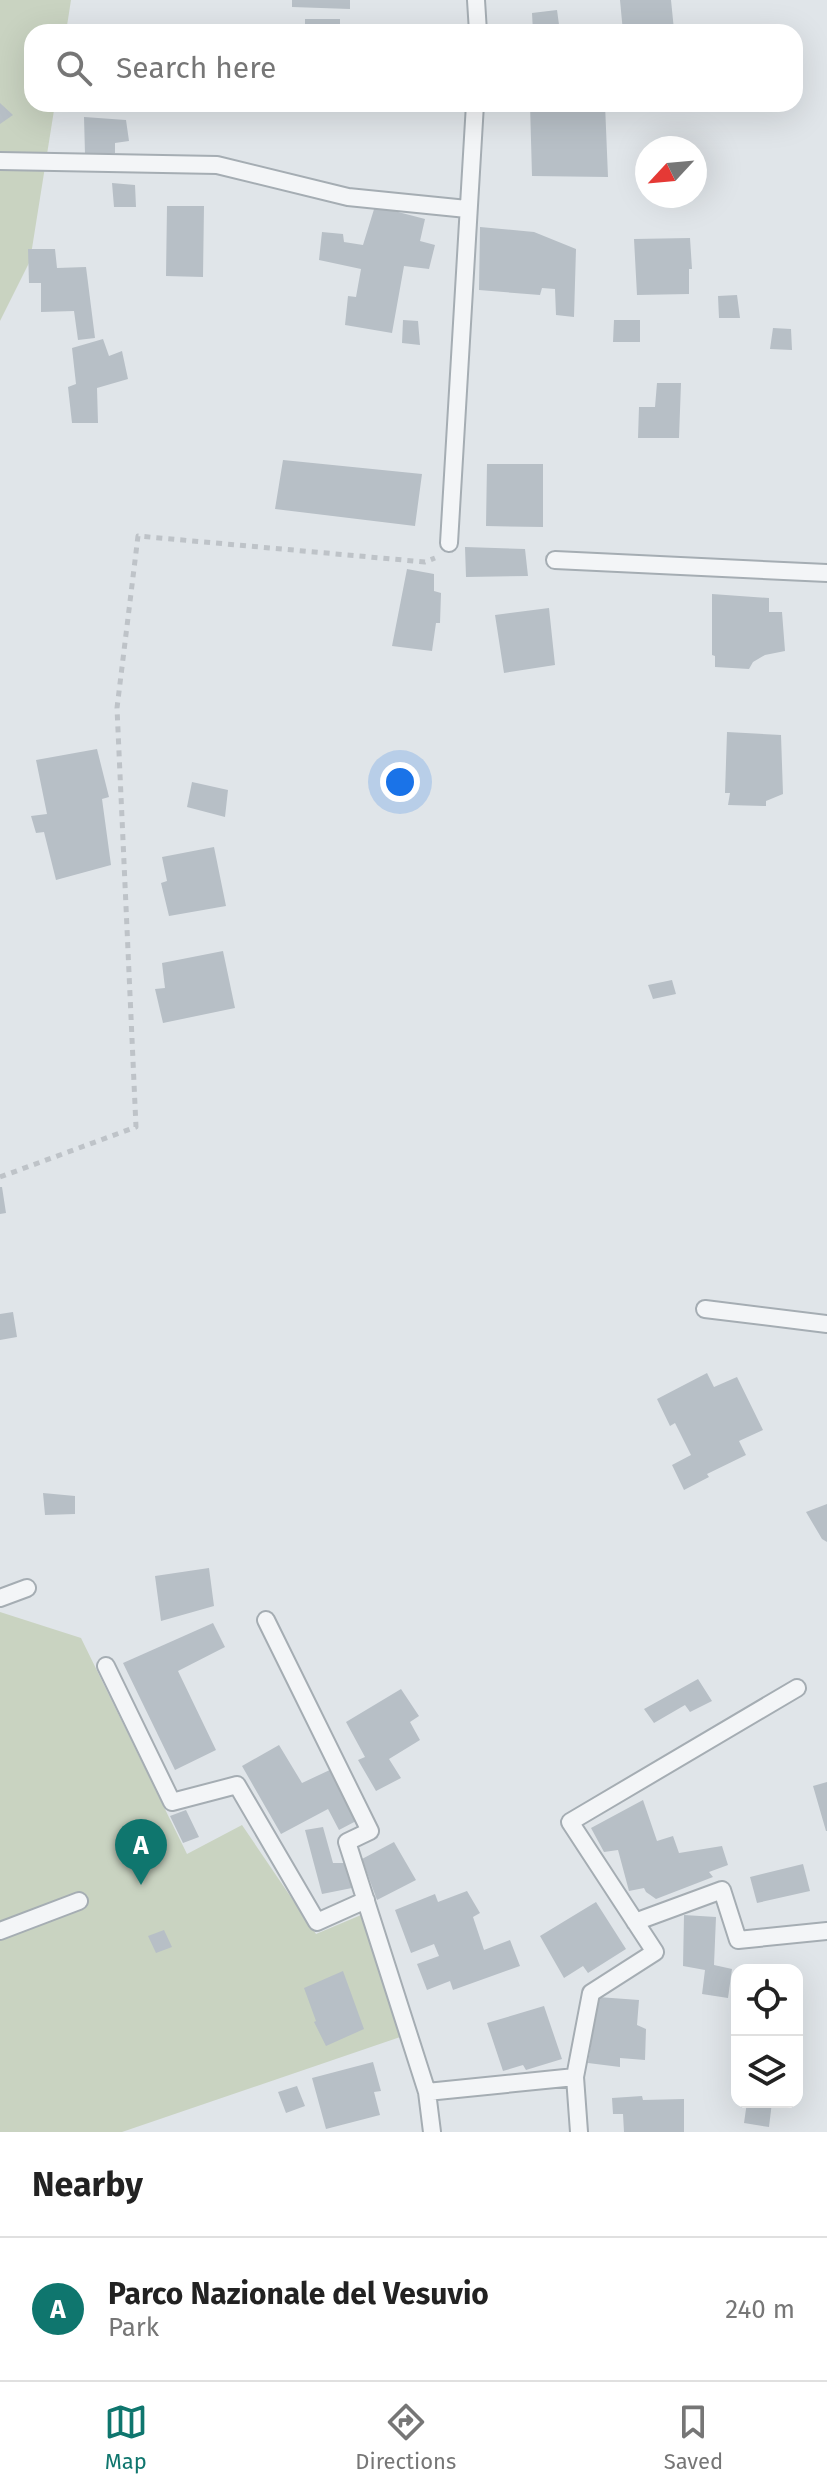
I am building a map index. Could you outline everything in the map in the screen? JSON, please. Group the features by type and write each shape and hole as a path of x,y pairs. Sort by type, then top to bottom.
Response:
{"lane":[{"path":"476,0 478,24"},
{"path":"449,543 474,112"},
{"path":"0,161 217,165 348,197 467,209"},
{"path":"555,560 827,573"},
{"path":"705,1309 827,1324"},
{"path":"0,1598 27,1588"},
{"path":"266,1620 370,1831 347,1842 427,2092 432,2132"},
{"path":"106,1666 172,1802 237,1785 317,1922 366,1900"},
{"path":"579,2132 575,2077 591,1993 655,1952 570,1822 797,1688"},
{"path":"635,1922 722,1890 738,1940 827,1931"},
{"path":"0,1931 79,1901"},
{"path":"427,2092 575,2077"}],"path":[{"path":"0,1177 136,1127 117,708 138,536 425,562 441,556 449,543"}],"green space":[{"path":"0,0 71,0 67,24 24,24 24,112 54,112 30,261 0,321"},
{"path":"0,1612 81,1638 187,1854 242,1825 316,1934 361,1915 409,2025 409,2034 122,2132 0,2132"}],"building":[{"path":"292,0 350,0 350,9 292,7"},
{"path":"620,0 671,0 673,24 622,24"},
{"path":"557,10 559,24 533,24 532,13"},
{"path":"305,19 340,19 340,24 305,24"},
{"path":"0,103 13,115 0,124"},
{"path":"530,112 605,112 608,177 532,176"},
{"path":"84,117 126,120 129,141 115,143 115,153 85,154"},
{"path":"112,183 135,185 136,207 114,207"},
{"path":"167,206 204,206 203,277 166,276"},
{"path":"375,206 425,219 420,241 435,245 429,269 404,266 392,333 345,325 348,296 356,297 361,269 319,260 322,232 343,234 344,242 363,245"},
{"path":"480,227 534,232 576,249 574,317 556,315 555,289 542,288 540,295 479,290"},
{"path":"690,238 692,269 689,269 689,294 637,295 634,239"},
{"path":"28,249 55,249 57,268 86,267 95,338 78,340 74,311 41,312 41,283 29,283"},
{"path":"737,295 740,318 719,318 718,296"},
{"path":"403,320 418,321 420,345 402,343"},
{"path":"614,320 640,320 640,342 613,342"},
{"path":"773,328 791,329 792,350 770,349"},
{"path":"103,339 109,356 122,351 128,379 97,388 98,423 72,423 68,387 76,384 72,348"},
{"path":"657,383 681,383 679,438 638,438 639,407 655,407"},
{"path":"283,460 422,474 415,526 275,509"},
{"path":"487,464 543,464 543,527 486,526"},
{"path":"465,547 525,549 528,576 466,577"},
{"path":"407,569 434,574 434,591 441,593 440,623 436,623 432,651 392,646"},
{"path":"712,594 769,598 769,612 782,612 785,651 765,655 753,662 749,669 715,667 715,656 712,655"},
{"path":"549,608 555,665 504,673 495,615"},
{"path":"727,732 781,735 783,794 766,801 766,806 728,805 730,793 725,793"},
{"path":"97,749 109,797 102,799 111,865 56,880 44,832 36,833 31,816 47,814 36,760"},
{"path":"192,782 228,790 225,817 187,807"},
{"path":"214,847 226,906 169,916 161,883 167,881 162,857"},
{"path":"223,951 235,1008 163,1023 155,989 165,988 162,963"},
{"path":"672,980 676,994 653,999 648,985"},
{"path":"0,1187 6,1213 0,1214"},
{"path":"13,1312 17,1337 0,1340 0,1314"},
{"path":"707,1373 714,1387 737,1377 763,1430 739,1441 746,1455 707,1474 709,1477 684,1490 672,1465 691,1455 675,1423 670,1426 657,1399"},
{"path":"43,1493 75,1496 75,1514 45,1515"},
{"path":"827,1504 827,1542 806,1512"},
{"path":"209,1568 214,1606 161,1621 155,1576"},
{"path":"213,1623 225,1647 178,1671 216,1750 175,1770 123,1663"},
{"path":"698,1679 712,1701 690,1712 685,1705 654,1723 644,1709"},
{"path":"401,1689 419,1716 410,1722 420,1740 389,1759 401,1778 376,1791 358,1760 365,1757 346,1722"},
{"path":"279,1745 302,1783 334,1768 358,1820 339,1830 328,1809 281,1834 242,1766"},
{"path":"827,1782 827,1831 826,1831 813,1786"},
{"path":"643,1800 657,1841 673,1836 679,1853 722,1846 728,1865 709,1872 713,1877 656,1899 644,1888 629,1891 618,1850 604,1852 591,1828"},
{"path":"186,1810 199,1837 183,1843 170,1816"},
{"path":"323,1827 333,1863 344,1863 352,1888 322,1894 305,1830"},
{"path":"394,1842 416,1880 377,1900 362,1859"},
{"path":"803,1864 810,1891 757,1903 750,1877"},
{"path":"467,1891 480,1913 473,1917 484,1950 510,1940 520,1966 453,1990 450,1981 427,1990 417,1964 439,1956 434,1944 411,1953 395,1910 435,1894 438,1902"},
{"path":"596,1902 626,1949 588,1973 583,1966 564,1978 540,1936"},
{"path":"684,1915 716,1917 714,1965 731,1969 728,1998 702,1994 705,1970 683,1966"},
{"path":"164,1930 172,1947 156,1953 148,1936"},
{"path":"343,1971 364,2029 326,2046 314,2022 304,1988"},
{"path":"598,1997 639,2000 637,2025 646,2029 645,2060 620,2058 620,2067 588,2063"},
{"path":"544,2006 562,2059 526,2070 523,2065 503,2071 487,2023"},
{"path":"373,2062 381,2091 374,2092 380,2115 326,2129 312,2078"},
{"path":"297,2086 305,2106 286,2113 278,2092"},
{"path":"642,2096 643,2100 684,2099 684,2132 624,2132 623,2114 613,2114 612,2098"},
{"path":"746,2108 771,2108 769,2127 744,2123"}],"place":[{"name":"Parco Nazionale del Vesuvio","path":"141,1885"}]}
